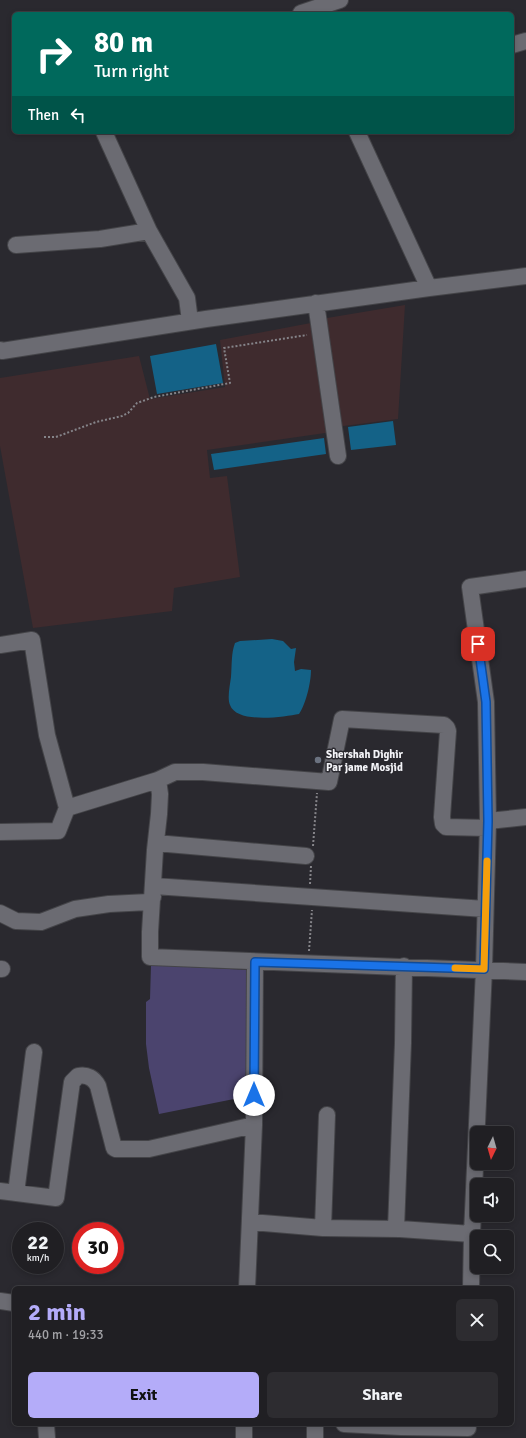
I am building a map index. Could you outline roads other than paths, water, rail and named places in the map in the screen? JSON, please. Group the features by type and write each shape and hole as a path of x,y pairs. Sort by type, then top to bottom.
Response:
{"street":[{"path":"299,9 340,0"},
{"path":"514,45 526,41"},
{"path":"105,134 149,231 187,298 190,322"},
{"path":"358,134 429,288"},
{"path":"16,245 100,239 149,231"},
{"path":"0,350 429,288 526,276"},
{"path":"316,304 338,456"},
{"path":"472,1230 484,969 488,824 486,702 470,587 526,579"},
{"path":"0,645 32,640 46,735 67,808 58,832 0,832"},
{"path":"67,808 158,780 175,772 204,772 329,782 342,719 444,725 447,728 442,817 443,824 446,827 488,824 526,817"},
{"path":"158,780 160,794 150,932 150,957 255,962 484,969 526,972"},
{"path":"156,843 310,857"},
{"path":"153,892 311,897 485,909"},
{"path":"0,913 16,921 41,922 75,909 108,904 149,902 153,892"},
{"path":"247,1286 254,1125 255,962"},
{"path":"396,1229 400,1145 404,966"},
{"path":"34,1052 8,1192 56,1198 72,1082 78,1076 87,1076 96,1081 114,1148 116,1149 149,1149 254,1125"},
{"path":"323,1228 327,1115"},
{"path":"251,1222 323,1228 396,1229 470,1234"},
{"path":"471,1274 471,1286"},
{"path":"0,1302 12,1303"},
{"path":"46,1426 47,1438"},
{"path":"244,1426 244,1438"},
{"path":"315,1426 315,1438"},
{"path":"382,1426 468,1430"}],"water":[{"path":"216,344 223,383 157,394 150,356"},
{"path":"393,421 396,445 351,450 348,427"},
{"path":"324,438 326,454 214,470 211,454"},
{"path":"272,639 283,641 291,649 296,648 294,662 295,671 301,669 311,670 309,687 304,705 299,714 261,718 241,715 234,711 230,705 229,699 232,655 235,643 240,641"}],"place":[{"name":"Shershah Dighir Par jame Mosjid","path":"318,760"}]}
